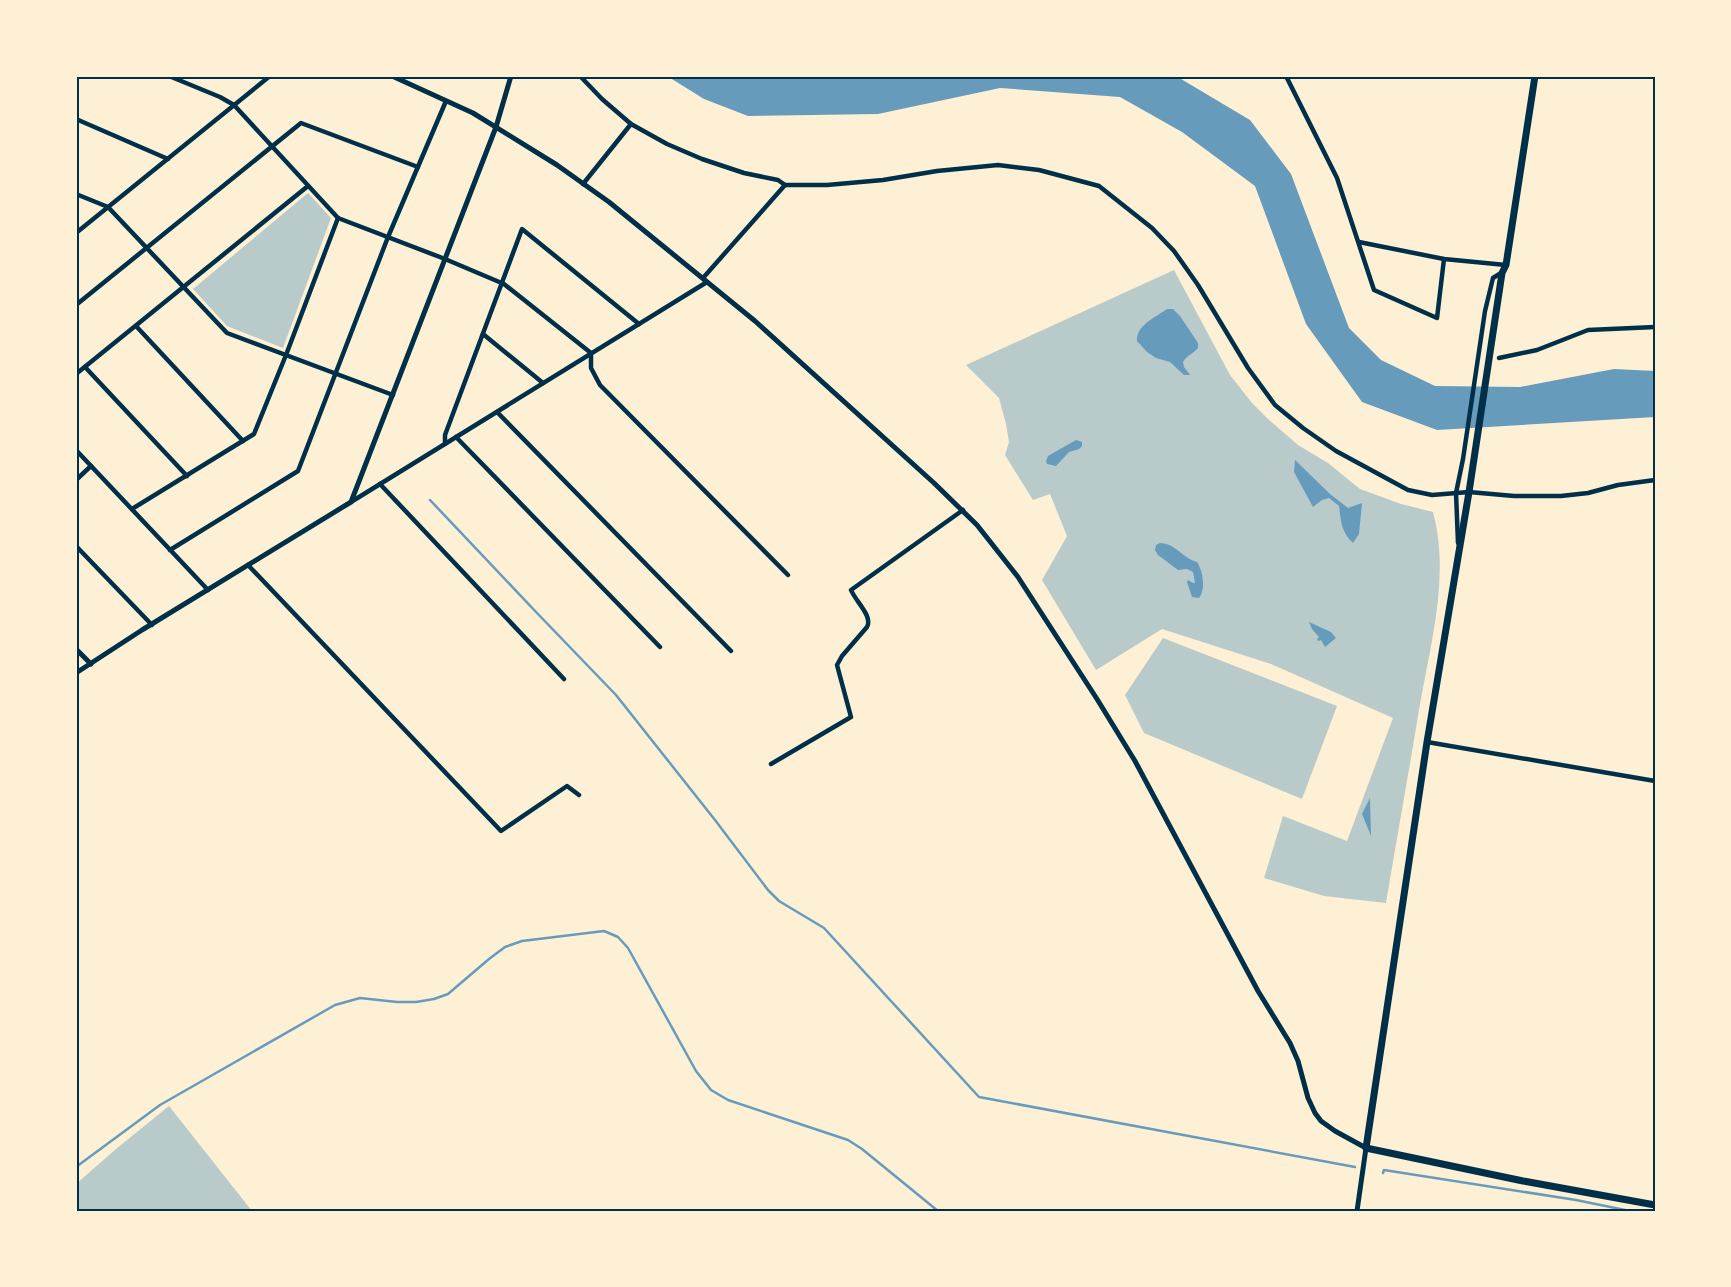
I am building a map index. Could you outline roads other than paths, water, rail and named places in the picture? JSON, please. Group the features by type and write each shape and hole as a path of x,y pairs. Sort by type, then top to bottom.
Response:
{"highway":[{"path":"1535,76 1506,265 1502,273 1469,492 1427,742 1366,1148 1523,1181 1655,1205"}],"street":[{"path":"170,76 220,97 234,105 338,218 502,283 591,354"},
{"path":"76,233 270,76"},
{"path":"392,76 472,113 609,202 754,320 963,510 996,547 1018,577 1135,761 1251,978 1290,1043 1315,1114 1335,1131 1366,1148 1357,1211"},
{"path":"351,502 496,127 511,76"},
{"path":"580,76 602,99 632,124 667,144 702,159 744,173 778,180 785,184 828,185 998,165 1039,170 1099,186 1152,228 1174,251 1198,285 1248,368 1275,404 1303,428 1336,451 1408,490 1432,495 1469,492 1514,496 1561,496 1588,493 1618,485 1655,480"},
{"path":"1286,76 1337,178 1374,290 1437,318 1444,259"},
{"path":"170,550 298,471 388,237 446,101"},
{"path":"76,119 168,159"},
{"path":"76,305 301,123 418,167"},
{"path":"583,184 632,124"},
{"path":"76,673 591,354 705,280 785,184"},
{"path":"76,374 308,186"},
{"path":"76,194 108,207 227,333 392,395"},
{"path":"132,509 254,434 286,356 338,218"},
{"path":"446,444 445,435 522,229 639,324"},
{"path":"1359,242 1444,259 1506,265"},
{"path":"1459,554 1456,493 1463,459 1485,310 1493,278 1502,273"},
{"path":"136,326 243,441"},
{"path":"1499,358 1537,350 1588,330 1655,327"},
{"path":"483,334 543,383"},
{"path":"591,354 591,368 600,385 788,575"},
{"path":"86,367 187,476"},
{"path":"497,412 731,651"},
{"path":"456,437 660,647"},
{"path":"76,450 208,590"},
{"path":"76,480 91,466"},
{"path":"380,484 564,679"},
{"path":"771,764 850,717 837,665 842,656 870,622 855,600 851,590 963,510"},
{"path":"76,546 152,625"},
{"path":"248,565 501,831 567,786 579,795"},
{"path":"76,649 91,664"},
{"path":"1427,742 1655,781"}],"water":[{"path":"667,76 1176,76 1250,120 1291,174 1349,328 1381,360 1435,386 1520,387 1614,369 1655,371 1655,417 1437,430 1362,402 1306,324 1255,186 1182,132 1120,97 1000,88 878,114 748,116 704,99"},
{"path":"1167,309 1173,309 1180,316 1198,343 1198,348 1183,362 1190,375 1184,375 1170,362 1156,358 1147,352 1137,341 1143,326"},
{"path":"1076,440 1082,442 1082,446 1079,449 1069,452 1056,466 1047,464 1048,456"},
{"path":"1295,460 1330,494 1348,508 1362,503 1359,534 1353,543 1344,530 1339,506 1329,498 1322,500 1313,507 1294,472"},
{"path":"1160,543 1175,548 1197,562 1203,580 1199,598 1192,597 1187,582 1188,580 1195,583 1193,572 1187,569 1178,570 1158,555 1155,550 1156,545"},
{"path":"1309,622 1331,632 1336,638 1325,647 1321,640 1318,641 1319,637"},
{"path":"1370,798 1371,836 1362,814"}],"waterway":[{"path":"430,500 616,695 768,890 779,901 824,928 979,1097 1355,1167"},
{"path":"76,1167 160,1105 335,1005 360,998 397,1002 416,1002 434,999 448,994 505,947 522,941 604,931 618,937 628,948 696,1071 711,1090 728,1100 848,1140 862,1149 938,1211"},
{"path":"1383,1173 1384,1170 1576,1200 1630,1211"}]}
